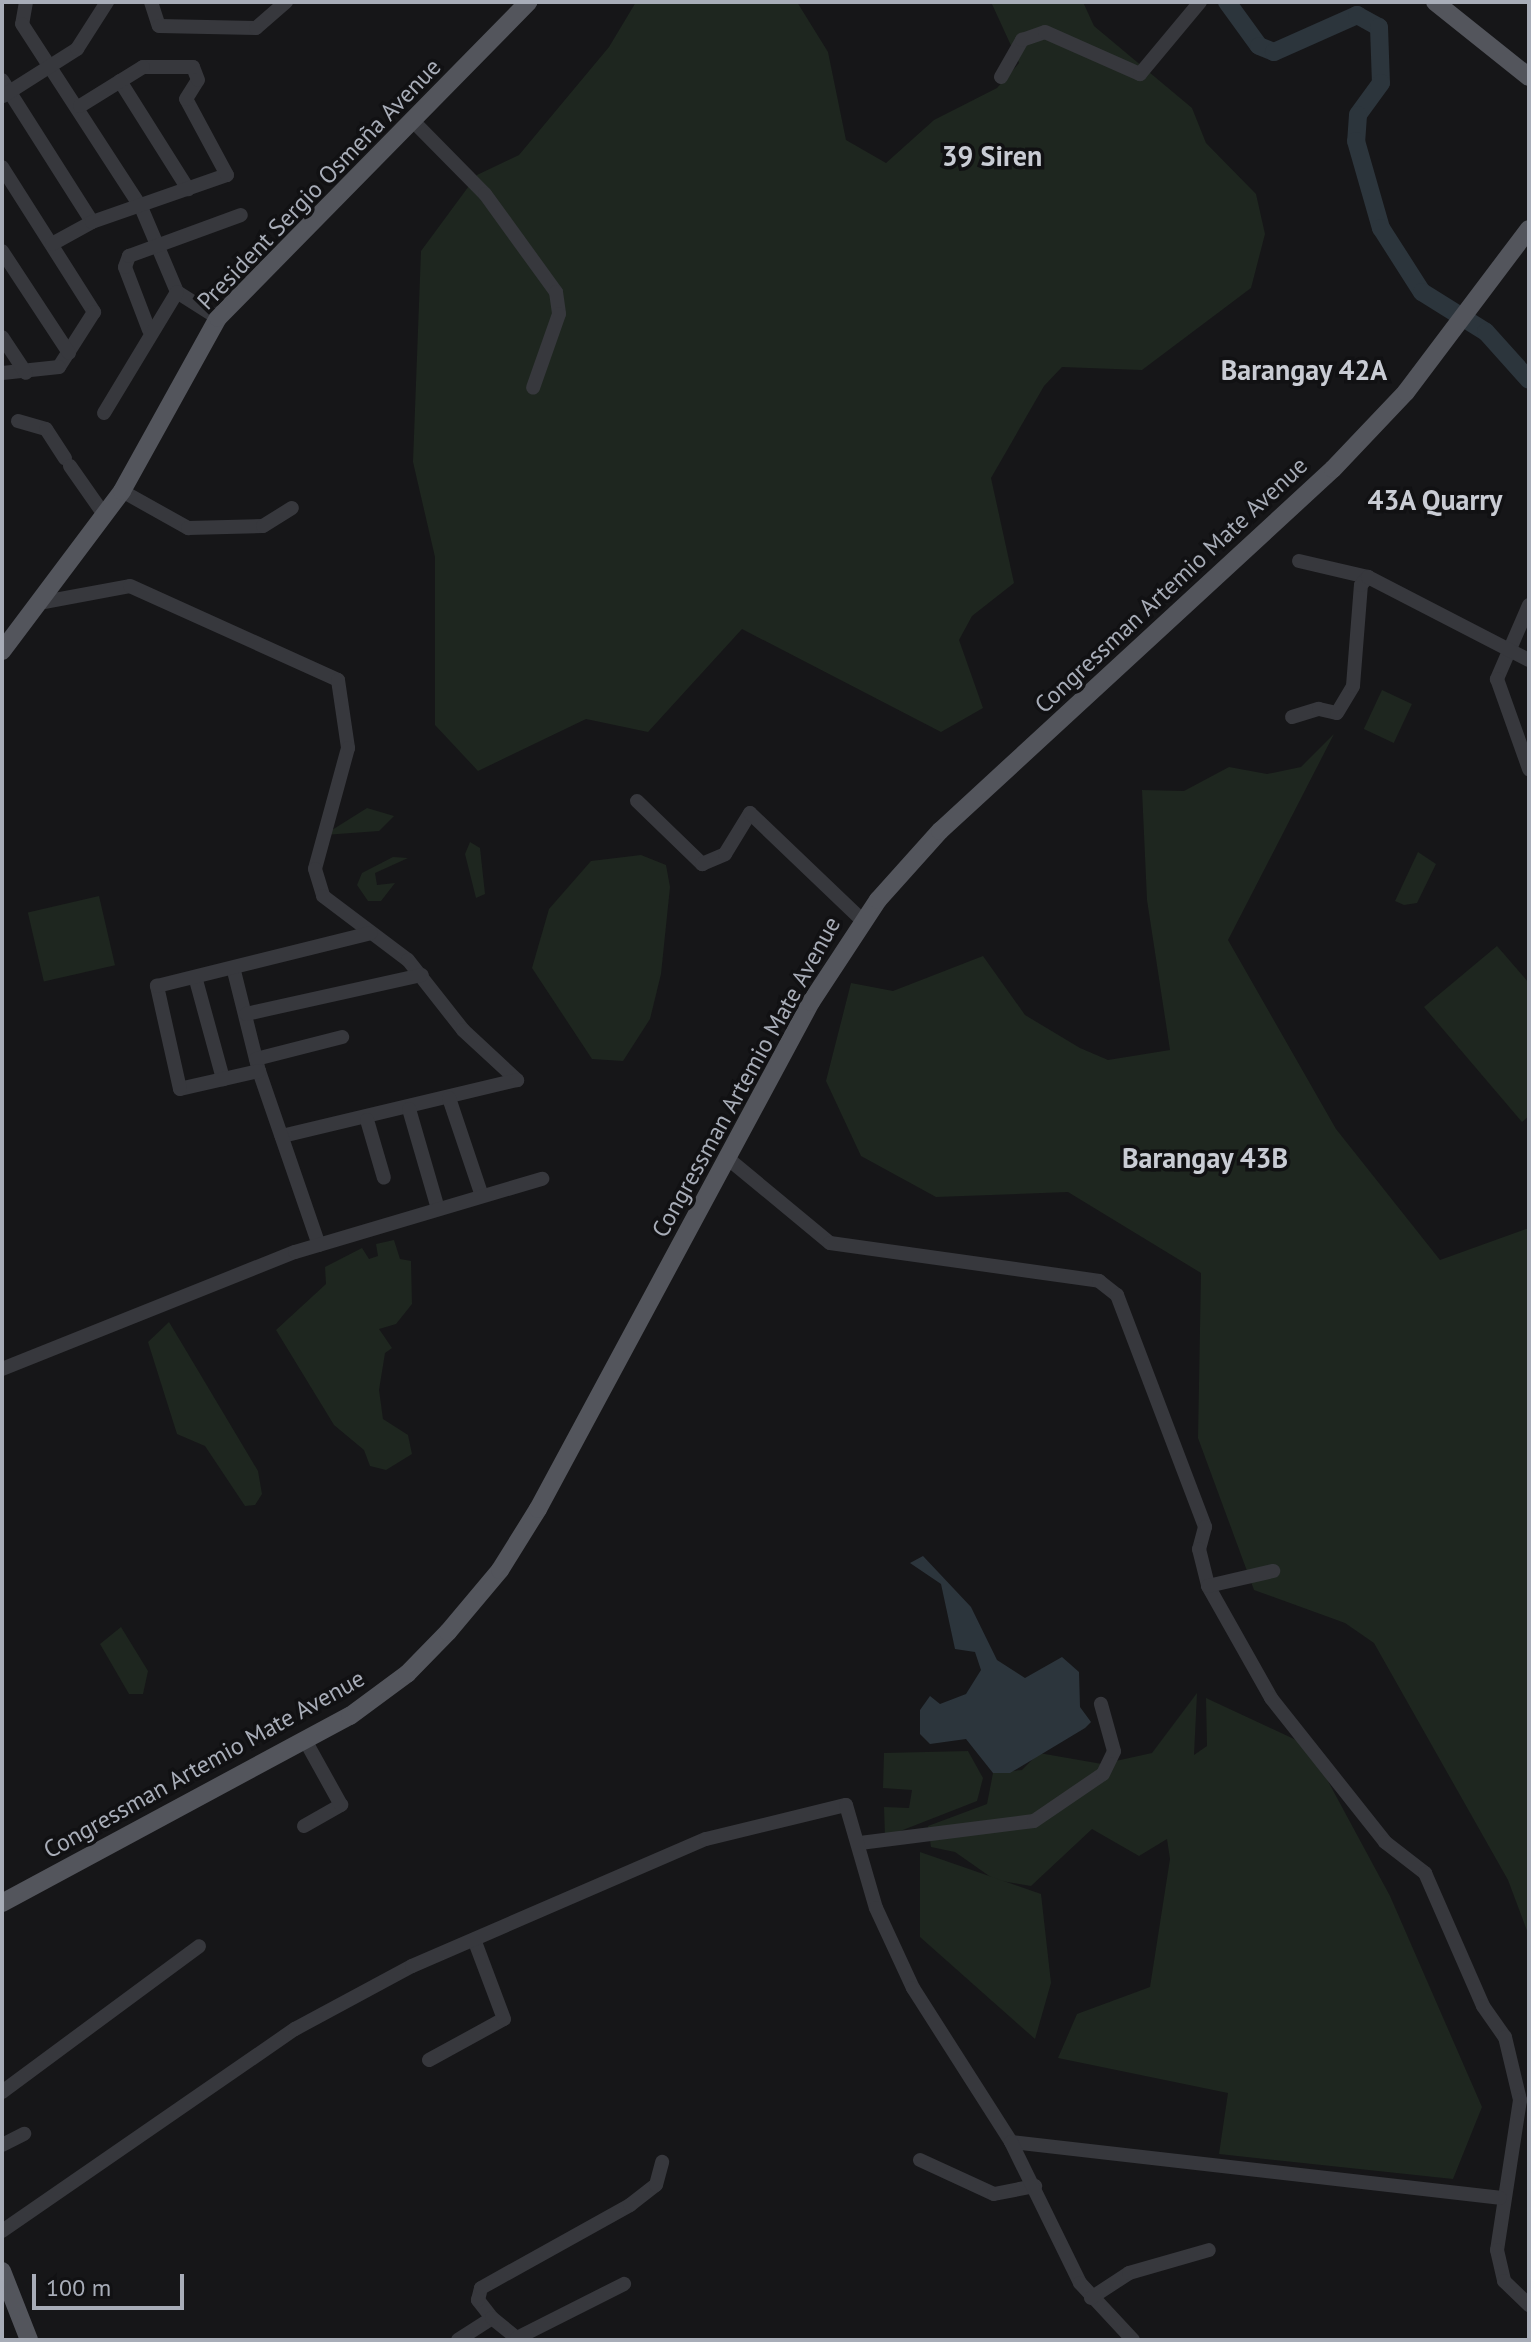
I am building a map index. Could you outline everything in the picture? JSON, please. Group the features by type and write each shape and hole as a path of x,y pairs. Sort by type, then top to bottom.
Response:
{"main road":[{"name":"President Sergio Osmeña Avenue","path":"2,651 44,602 122,491 218,318 529,2"},
{"path":"1438,3 1529,77"},
{"name":"Congressman Artemio Mate Avenue","path":"2,1903 305,1740 407,1674 500,1570 726,1157 862,920 940,831 1293,507 1435,356 1529,229"},
{"path":"2,2271 29,2340"}],"street":[{"path":"26,2 18,17 53,64 141,207 161,246 177,292 218,318"},
{"path":"92,222 5,90 77,49 107,2"},
{"path":"151,2 159,26 256,28 286,2"},
{"path":"1001,77 1022,40 1045,32 1140,74 1200,2"},
{"path":"52,244 92,222 227,175 186,99 196,70 143,67 80,106"},
{"path":"120,81 188,189"},
{"path":"412,120 485,194 556,292 559,314 533,388"},
{"path":"2,167 94,312 69,353 47,373 2,373"},
{"path":"149,330 125,261 241,215"},
{"path":"2,251 69,353"},
{"path":"104,413 149,330 177,292"},
{"path":"2,337 26,373"},
{"path":"18,421 46,429 105,516"},
{"path":"122,491 188,528 263,526 292,508"},
{"path":"1299,561 1368,577 1529,660"},
{"path":"1292,717 1319,709 1337,713 1353,686 1361,585 1368,577"},
{"path":"44,602 130,586 338,680 348,748 315,875 332,906 422,975 463,1030 517,1080 367,1120 282,1136"},
{"path":"1529,605 1497,685 1529,769"},
{"path":"2,630 28,621"},
{"path":"637,801 702,864 725,854 750,813 862,920"},
{"path":"342,1037 223,1079 180,1089 164,1039 157,986 234,971 371,933"},
{"path":"234,971 258,1065 319,1245"},
{"path":"246,1014 422,975"},
{"path":"196,980 223,1079"},
{"path":"449,1098 482,1196"},
{"path":"409,1109 438,1209"},
{"path":"367,1120 384,1178"},
{"path":"726,1157 830,1243 1110,1286 1205,1527 1199,1549 1208,1586 1271,1698 1385,1842 1433,1885 1520,2078 1500,2198 1504,2281 1529,2305"},
{"path":"2,1369 171,1297 319,1245 542,1179"},
{"path":"1208,1586 1273,1571"},
{"path":"860,1843 1034,1821 1103,1774 1114,1751 1101,1704"},
{"path":"304,1826 341,1809 305,1740"},
{"path":"2,2231 295,2029 474,1939 706,1839 809,1809 846,1805 860,1843 876,1908 913,1988 1011,2142 1091,2298 1133,2340"},
{"path":"429,2060 504,2019 474,1939"},
{"path":"2,2092 199,1946"},
{"path":"2,2145 24,2134"},
{"path":"1011,2142 1500,2198"},
{"path":"920,2160 994,2194 1035,2186"},
{"path":"624,2284 517,2338 492,2318 478,2300 481,2288 630,2205 656,2185 662,2162"},
{"path":"1091,2298 1129,2273 1209,2250"},
{"path":"458,2340 478,2334 492,2318"}],"shaded area":[{"path":"636,2 797,2 828,52 846,140 886,163 934,120 997,88 1019,63 991,2 1083,2 1094,26 1192,108 1206,143 1256,194 1265,234 1251,288 1142,370 1062,367 1044,386 991,478 1014,583 972,616 959,640 983,708 941,732 742,629 648,732 586,719 478,771 435,725 435,557 413,462 421,251 477,175 519,155 609,47"},
{"path":"1382,690 1412,704 1394,743 1364,729"},
{"path":"1334,734 1228,940 1336,1129 1440,1260 1529,1228 1529,1936 1508,1880 1374,1643 1345,1623 1254,1590 1198,1438 1201,1273 1068,1192 936,1197 861,1156 826,1081 851,983 893,991 983,956 1025,1015 1080,1048 1108,1060 1170,1050 1147,900 1142,790 1184,791 1229,767 1267,774 1301,767"},
{"path":"367,808 394,816 379,831 324,835"},
{"path":"470,842 480,848 485,894 476,898 465,854"},
{"path":"1418,852 1436,864 1417,903 1404,905 1395,901"},
{"path":"641,855 666,865 670,887 661,974 650,1019 623,1061 592,1059 532,968 549,909 591,861"},
{"path":"393,857 408,858 375,873 377,885 395,883 381,901 368,901 357,885 362,873"},
{"path":"99,896 115,965 44,982 28,912"},
{"path":"1497,946 1529,983 1529,1116 1522,1122 1424,1007"},
{"path":"394,1240 400,1259 411,1261 412,1304 396,1324 379,1329 392,1348 385,1353 379,1390 383,1419 408,1435 412,1454 386,1470 370,1466 364,1450 334,1425 276,1330 326,1284 325,1267 362,1248 369,1259 378,1256 376,1244"},
{"path":"169,1322 258,1471 262,1494 255,1505 245,1506 205,1446 177,1434 148,1342"},
{"path":"923,1556 971,1607 997,1660 1025,1678 1062,1657 1079,1672 1080,1707 1091,1722 1085,1728 1010,1773 993,1773 966,1739 930,1744 920,1734 920,1710 930,1696 940,1704 966,1694 981,1670 975,1652 955,1649 941,1584 910,1563"},
{"path":"121,1627 148,1671 143,1694 129,1694 100,1644"},
{"path":"1197,1693 1194,1755 1207,1746 1206,1698 1309,1746 1390,1896 1482,2107 1453,2179 1219,2154 1228,2093 1058,2058 1077,2014 1150,1987 1170,1859 1167,1839 1139,1856 1092,1829 1031,1886 995,1880 955,1852 931,1847 928,1826 987,1804 993,1773 1022,1770 1039,1753 1102,1764 1152,1753"},
{"path":"968,1751 983,1778 977,1801 885,1837 884,1807 909,1808 912,1790 883,1788 884,1753"},
{"path":"920,1852 1041,1894 1051,1983 1035,2039 920,1937"}],"waterway":[{"path":"1227,2 1259,46 1274,52 1357,15 1379,27 1381,83 1358,115 1356,141 1381,228 1422,292 1486,332 1529,380"}],"district":[{"name":"39 Siren","path":"992,156"},
{"name":"Barangay 42A","path":"1304,370"},
{"name":"43A Quarry","path":"1435,500"},
{"name":"Barangay 43B","path":"1205,1158"}]}
